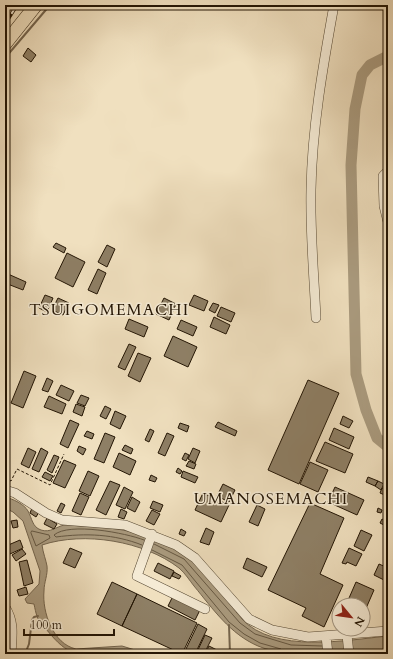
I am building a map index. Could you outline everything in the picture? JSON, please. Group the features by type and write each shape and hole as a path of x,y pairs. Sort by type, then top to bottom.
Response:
{"highway":[{"path":"5,44 36,5"}],"street":[{"path":"316,318 311,228 311,188 321,87 334,5"},
{"path":"386,5 388,11"},
{"path":"388,171 383,176 383,182 384,206 388,222"},
{"path":"5,490 15,493 46,513 62,520 125,525 176,545 195,558 249,619 272,630 295,635 331,636"},
{"path":"151,535 137,576 205,609"},
{"path":"5,608 13,634 11,654"},
{"path":"371,633 388,631"},
{"path":"326,636 328,654"},
{"path":"347,637 349,654"}],"path":[{"path":"5,439 7,435"},
{"path":"5,478 11,481 17,469 50,485 64,454"}],"water":[{"path":"5,497 15,500 24,506 28,511 34,525 38,529 44,531 66,525 110,528 149,537 174,548 186,555 201,568 242,619 256,630 273,637 291,641 332,642 388,636 388,652 358,655 304,655 286,653 258,646 248,641 230,628 179,568 149,551 113,541 95,539 76,539 42,545 47,564 44,588 45,608 51,626 61,641 76,649 122,646 148,654 108,652 82,653 70,651 58,643 41,624 34,604 27,603 25,599 39,584 40,571 23,521 13,512 5,508"}],"building":[{"path":"28,48 36,55 31,62 23,56"},
{"path":"56,243 66,248 64,253 53,247"},
{"path":"107,245 115,249 107,267 98,262"},
{"path":"67,253 85,262 73,287 55,278"},
{"path":"98,269 106,273 97,294 88,290"},
{"path":"8,274 26,282 23,290 5,283"},
{"path":"45,295 53,298 47,312 39,308"},
{"path":"194,295 208,301 204,311 189,305"},
{"path":"58,298 69,303 63,315 52,310"},
{"path":"164,298 176,304 169,320 156,314"},
{"path":"213,303 219,305 215,313 209,310"},
{"path":"221,307 235,313 231,322 217,316"},
{"path":"214,317 230,325 226,334 210,327"},
{"path":"129,319 148,327 144,337 125,329"},
{"path":"181,320 197,327 193,336 177,329"},
{"path":"173,336 197,347 188,367 164,356"},
{"path":"129,344 136,347 125,370 118,367"},
{"path":"138,353 151,358 140,382 128,376"},
{"path":"24,371 36,376 23,408 11,403"},
{"path":"47,378 53,381 48,392 42,390"},
{"path":"308,380 339,393 299,484 268,470"},
{"path":"61,385 74,391 69,401 56,395"},
{"path":"81,395 89,398 85,406 77,403"},
{"path":"49,396 66,404 62,414 44,407"},
{"path":"76,404 85,407 82,416 73,412"},
{"path":"105,406 111,409 106,419 100,416"},
{"path":"115,411 126,416 120,429 110,424"},
{"path":"343,416 353,421 349,428 340,424"},
{"path":"70,420 79,424 68,448 60,444"},
{"path":"218,422 237,431 235,436 215,427"},
{"path":"180,423 189,426 187,432 178,428"},
{"path":"334,428 354,437 349,449 329,440"},
{"path":"150,429 154,431 149,442 145,440"},
{"path":"87,431 94,434 92,439 84,436"},
{"path":"105,433 115,437 104,463 94,459"},
{"path":"167,433 174,436 165,456 158,453"},
{"path":"325,442 353,454 345,473 316,461"},
{"path":"125,445 133,449 131,454 122,450"},
{"path":"79,446 86,449 83,455 77,451"},
{"path":"28,448 36,452 29,468 21,464"},
{"path":"41,448 48,452 39,472 32,469"},
{"path":"193,448 200,451 195,463 188,459"},
{"path":"119,453 136,461 130,475 113,467"},
{"path":"185,453 189,455 186,461 182,459"},
{"path":"54,455 59,457 52,473 47,470"},
{"path":"64,460 76,465 65,488 53,483"},
{"path":"189,461 196,464 194,469 186,466"},
{"path":"310,462 328,470 318,492 300,484"},
{"path":"178,468 182,471 180,474 176,472"},
{"path":"88,471 99,476 90,496 79,491"},
{"path":"183,471 198,477 195,483 181,477"},
{"path":"45,472 53,476 50,481 42,477"},
{"path":"151,475 157,478 155,482 149,480"},
{"path":"368,477 378,481 375,486 366,482"},
{"path":"110,481 120,485 106,515 96,510"},
{"path":"378,481 384,484 381,490 375,486"},
{"path":"223,484 235,490 229,502 217,496"},
{"path":"124,487 133,492 125,509 116,505"},
{"path":"335,487 364,500 357,515 328,502"},
{"path":"382,488 388,491 387,496 380,493"},
{"path":"80,493 89,497 81,515 72,511"},
{"path":"203,493 229,505 221,522 195,510"},
{"path":"132,497 140,502 135,512 127,508"},
{"path":"153,501 163,505 160,512 150,508"},
{"path":"61,503 65,505 61,513 57,511"},
{"path":"310,503 344,518 320,574 343,585 338,597 331,597 331,612 324,627 302,616 306,608 268,590"},
{"path":"257,505 265,509 258,526 249,522"},
{"path":"32,508 39,512 36,517 30,513"},
{"path":"378,508 382,510 381,513 377,512"},
{"path":"121,509 127,512 124,519 118,517"},
{"path":"152,510 160,514 154,525 146,521"},
{"path":"47,518 57,524 54,529 44,524"},
{"path":"382,519 388,522 388,527 380,523"},
{"path":"5,520 7,520 7,531 5,531"},
{"path":"17,520 18,527 13,528 11,521"},
{"path":"206,528 214,532 209,545 200,542"},
{"path":"181,529 186,532 184,536 179,534"},
{"path":"361,530 372,535 364,551 354,546"},
{"path":"20,540 23,548 10,554 6,546"},
{"path":"70,548 82,553 75,568 63,563"},
{"path":"349,548 362,554 356,566 347,562 346,564 342,563"},
{"path":"22,549 26,554 16,561 12,555"},
{"path":"247,558 267,567 262,577 243,568"},
{"path":"27,560 33,583 24,586 19,562"},
{"path":"158,563 174,571 170,579 154,571"},
{"path":"379,564 388,568 386,581 374,575"},
{"path":"174,572 181,576 179,579 172,576"},
{"path":"112,582 137,594 122,626 97,614"},
{"path":"356,582 374,590 371,597 349,597"},
{"path":"26,587 28,594 19,596 17,590"},
{"path":"137,594 197,623 182,654 122,626"},
{"path":"173,596 200,610 195,620 168,606"},
{"path":"198,624 207,629 195,654 190,654 185,651"},
{"path":"205,635 212,638 204,654 196,654"},
{"path":"209,646 219,651 217,654 205,654"}],"waterway":[{"path":"5,58 50,5"},
{"path":"388,56 370,65 362,75 355,109 351,165 356,374 366,410 377,438 388,447"},
{"path":"25,654 29,644 32,620 34,617 38,616"},
{"path":"229,625 230,654"}],"railway":[{"path":"5,24 17,5"}],"district":[{"name":"TSUIGOMEMACHI","path":"109,309"},
{"name":"UMANOSEMACHI","path":"271,498"}]}
